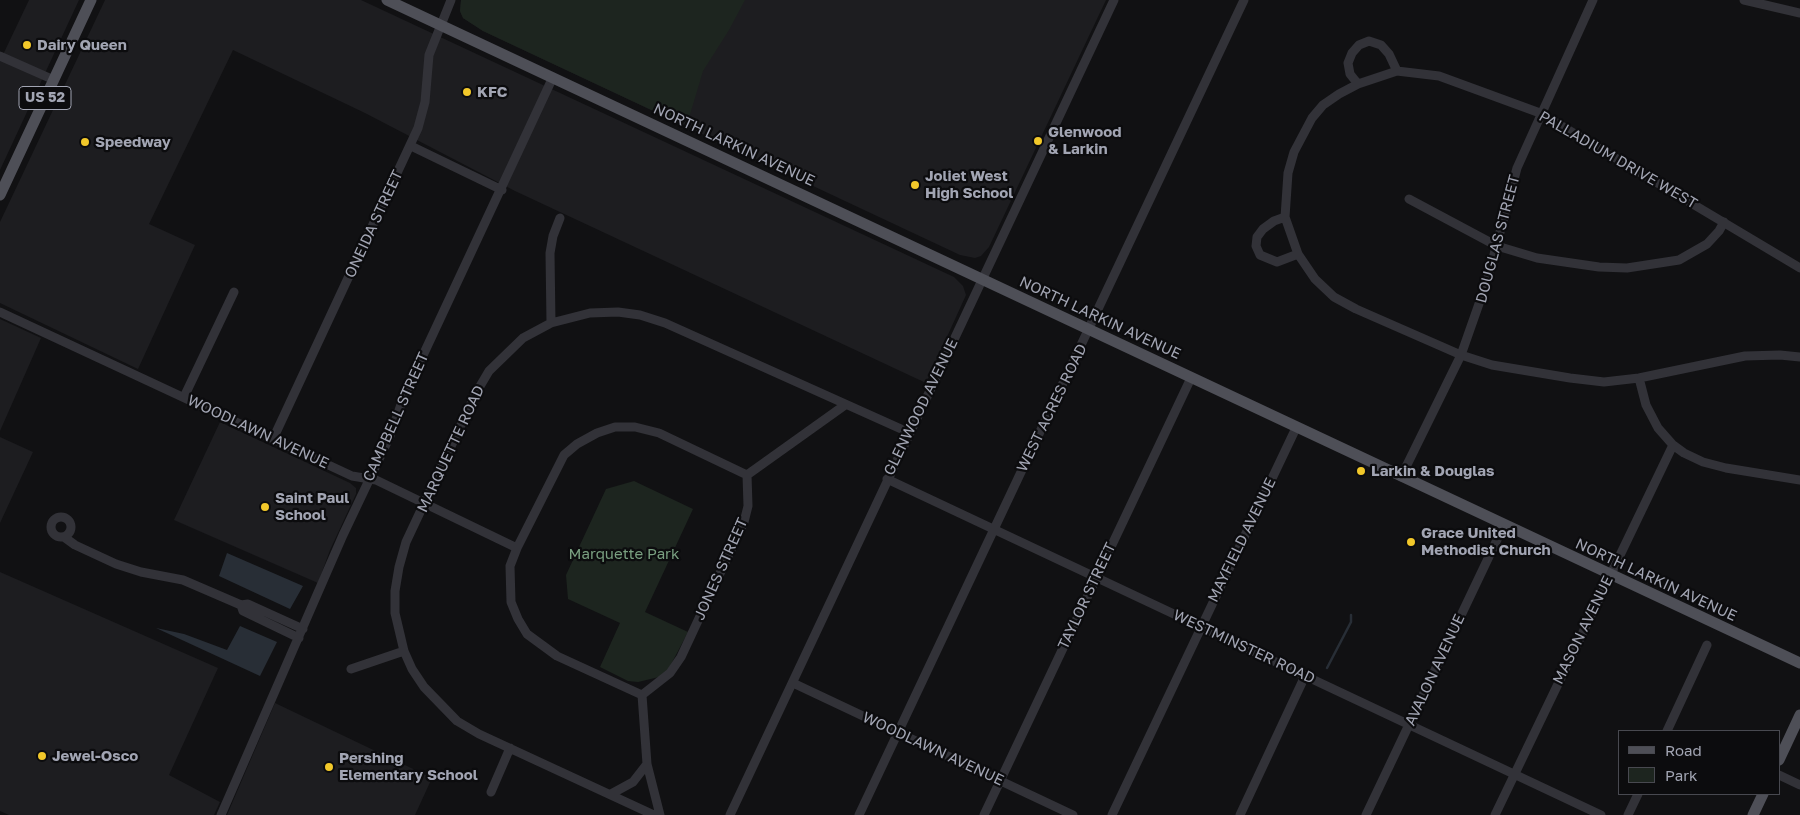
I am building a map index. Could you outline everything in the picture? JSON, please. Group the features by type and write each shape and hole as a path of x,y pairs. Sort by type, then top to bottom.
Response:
{"main road":[{"name":"US 52","path":"2,188 91,0"},
{"name":"NORTH LARKIN AVENUE","path":"387,0 1800,663"},
{"path":"1780,758 1800,715"},
{"path":"1753,815 1763,795"}],"street":[{"name":"ONEIDA STREET","path":"273,439 410,146 422,114 428,63 451,0"},
{"name":"GLENWOOD AVENUE","path":"730,815 793,683 886,479 910,433 1114,0"},
{"name":"WEST ACRES ROAD","path":"859,815 1244,0"},
{"name":"DOUGLAS STREET","path":"1401,477 1461,354 1476,315 1497,246 1517,168 1540,113 1593,0"},
{"path":"1744,0 1800,13"},
{"path":"1358,84 1350,74 1348,63 1352,53 1359,45 1369,41 1381,45 1389,54 1397,71"},
{"path":"0,56 54,80"},
{"name":"PALLADIUM DRIVE WEST","path":"1285,217 1288,173 1302,133 1323,105 1358,84 1397,71 1439,76 1540,113 1800,268"},
{"name":"CAMPBELL STREET","path":"221,815 369,479 390,436 404,396 502,190 553,77"},
{"path":"410,146 502,190"},
{"path":"1409,199 1497,246 1565,264 1627,268 1679,260 1707,244 1719,231 1724,222"},
{"path":"1298,254 1277,262 1260,255 1256,246 1257,237 1263,229 1285,217 1298,254 1315,279 1334,297 1380,321 1492,365 1604,382 1638,378 1745,356 1780,355 1800,357"},
{"path":"550,323 550,253 553,236 560,218"},
{"path":"184,397 234,292"},
{"name":"WOODLAWN AVENUE","path":"0,312 352,476 376,480 517,548"},
{"name":"MARQUETTE ROAD","path":"654,815 510,748 457,721 440,705 412,669 404,650 395,613 394,591 398,567 406,542 426,504 476,393 489,371 524,338 550,323 590,312 618,312 640,315 664,323 910,433"},
{"name":"TAYLOR STREET","path":"984,815 1191,378"},
{"path":"1638,378 1646,405 1658,428 1673,445 1710,464 1800,480"},
{"path":"660,815 647,764 642,695 557,656 527,634 511,602 510,566 517,548 564,455 597,432 615,427 635,427 659,433 746,475 845,405"},
{"name":"MAYFIELD AVENUE","path":"1112,815 1296,428"},
{"name":"MASON AVENUE","path":"1495,815 1609,574 1673,445"},
{"name":"JONES STREET","path":"642,695 670,673 685,648 744,522 748,506 746,475"},
{"name":"WESTMINSTER ROAD","path":"886,479 994,528 1096,578 1601,815"},
{"name":"AVALON AVENUE","path":"1366,815 1504,525"},
{"path":"64,537 75,545 116,564 141,572 183,580 241,605 248,604 301,633"},
{"path":"1667,730 1707,645"},
{"path":"351,669 404,650"},
{"path":"1240,815 1305,676"},
{"name":"WOODLAWN AVENUE","path":"793,683 1073,815"},
{"path":"491,792 510,748"},
{"path":"611,794 633,782 647,764"},
{"path":"1780,775 1800,785"},
{"path":"1628,815 1638,795"}],"shaded area":[{"path":"29,0 79,0 0,170 0,61"},
{"path":"105,0 361,0 954,277 963,286 966,295 926,383 515,191 365,113 233,50 149,224 195,245 138,369 0,303 0,222"},
{"name":"Joliet West High School","path":"461,0 1106,0 989,247 981,256 975,258 960,255 483,31 463,18 460,11"},
{"path":"0,319 41,338 0,431"},
{"name":"Saint Paul School","path":"220,422 350,483 356,488 356,494 330,550 318,583 174,520"},
{"path":"0,437 33,452 0,523"},
{"path":"227,553 303,586 290,609 219,576"},
{"path":"0,572 218,668 169,775 220,802 214,815 9,815 0,811"},
{"path":"240,626 277,642 260,676 156,628 184,634 227,650"},
{"name":"Pershing Elementary School","path":"275,703 432,778 415,815 227,815"}],"green space":[{"path":"461,0 745,0 729,30 703,71 689,118 679,123 483,31 463,18 460,11"},
{"name":"Marquette Park","path":"634,481 693,509 645,612 688,632 668,670 659,677 638,682 628,681 600,667 620,623 568,599 566,575 606,489"}],"waterway":[{"path":"1327,668 1351,622 1351,615"}],"place":[{"name":"Dairy Queen","path":"27,45"},
{"name":"KFC","path":"467,92"},
{"name":"Glenwood & Larkin","path":"1038,141"},
{"name":"Speedway","path":"85,142"},
{"name":"Joliet West High School","path":"915,185"},
{"name":"Larkin & Douglas","path":"1361,471"},
{"name":"Saint Paul School","path":"265,507"},
{"name":"Grace United Methodist Church","path":"1411,542"},
{"name":"Jewel-Osco","path":"42,756"},
{"name":"Pershing Elementary School","path":"329,767"}]}
